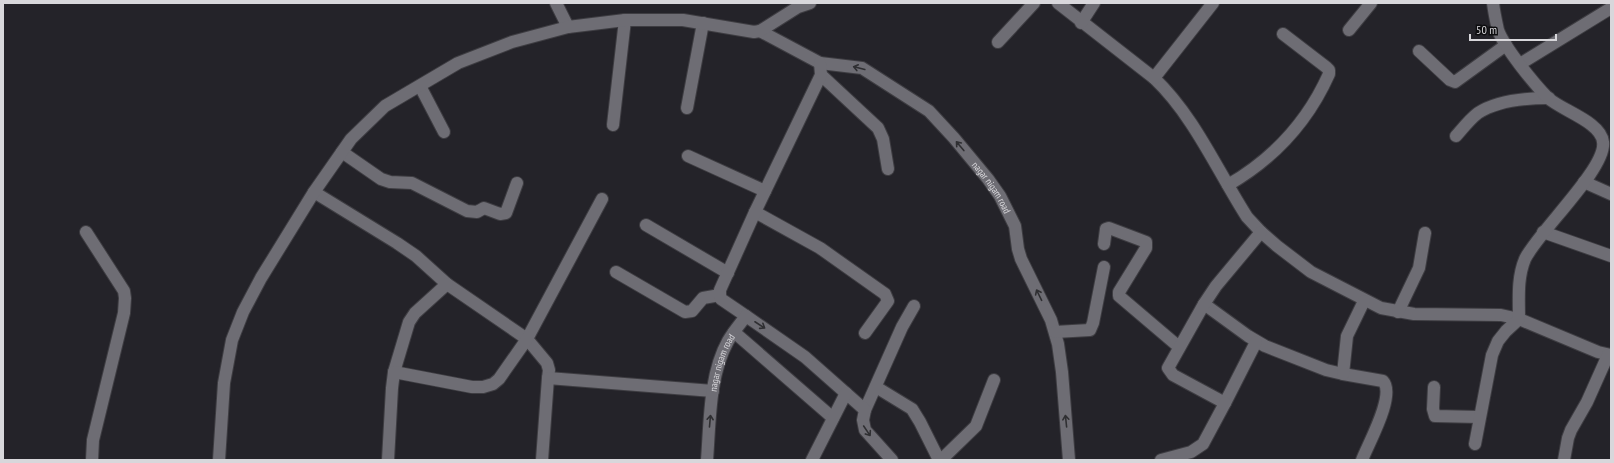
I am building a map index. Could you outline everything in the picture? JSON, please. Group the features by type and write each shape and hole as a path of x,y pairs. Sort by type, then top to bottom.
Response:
{"street":[{"path":"556,3 568,27"},
{"path":"219,460 224,384 232,340 243,312 261,278 314,192 351,139 385,106 458,63 512,42 568,27 625,20 683,20 748,32 760,31 797,5 810,3"},
{"path":"998,42 1034,3"},
{"path":"1058,3 1154,78 1175,99 1248,216 1261,232 1311,272 1364,301 1381,308 1414,314 1501,315 1519,319 1609,355 1593,391 1571,430 1564,460"},
{"path":"1081,22 1094,3"},
{"path":"1154,78 1213,3"},
{"path":"1349,30 1371,3"},
{"path":"1475,444 1489,368 1498,341 1519,319 1519,280 1530,249 1575,195 1602,152 1604,143 1601,134 1593,126 1549,98 1520,64 1506,45 1498,30 1493,3"},
{"path":"1520,64 1611,8"},
{"path":"613,125 625,20"},
{"path":"687,108 703,23"},
{"name":"nagar nigam road","path":"760,31 820,69 858,67 867,70 887,85 921,105 954,138 1000,196 1015,226 1021,259 1051,320 1055,332 1061,367 1069,460"},
{"path":"1228,185 1245,176 1285,140 1308,112 1329,74 1329,70 1326,67 1283,34"},
{"path":"1419,50 1450,80 1455,82 1506,45"},
{"path":"720,295 728,273 820,69 878,128 883,139 888,169"},
{"path":"420,86 444,132"},
{"path":"1456,136 1478,113 1511,101 1525,98 1549,98"},
{"path":"342,152 381,179 390,182 412,183 467,211 477,212 484,208 500,214 506,213 517,183"},
{"path":"688,156 765,191"},
{"path":"1584,182 1611,194"},
{"path":"314,192 397,242 416,256 447,284 527,339 547,363 549,370 542,460"},
{"path":"394,372 472,387 484,387 493,384 499,379 527,339 602,199"},
{"path":"755,212 820,248 888,297 888,301 865,333"},
{"path":"646,225 728,273"},
{"path":"1104,244 1106,229 1109,228 1146,242 1146,248 1119,292 1119,296 1179,347"},
{"path":"86,232 124,291 125,298 124,313 93,440 92,460"},
{"path":"1226,403 1173,375 1168,368 1204,304 1216,286 1261,232"},
{"path":"1543,232 1611,256"},
{"path":"1398,312 1419,268 1425,233"},
{"path":"1055,332 1090,330 1093,323 1104,267"},
{"path":"616,272 685,312 692,311 703,298 720,295"},
{"path":"388,460 394,372 409,322 415,313 447,284"},
{"path":"720,295 725,303 806,357 865,410"},
{"path":"1343,374 1347,336 1364,301"},
{"path":"1204,304 1256,342 1309,364 1343,374 1383,381 1386,384 1385,402 1382,414 1362,460"},
{"path":"892,460 865,430 863,420 865,410 902,327 914,306"},
{"name":"nagar nigam road","path":"707,460 712,391 723,352 734,332 746,316"},
{"path":"734,332 833,418"},
{"path":"1161,460 1191,452 1203,444 1226,403 1256,342"},
{"path":"548,378 712,391"},
{"path":"876,387 912,409 940,460 976,426 994,380"},
{"path":"1434,387 1433,409 1435,416 1479,417"},
{"path":"812,460 846,393"}]}
